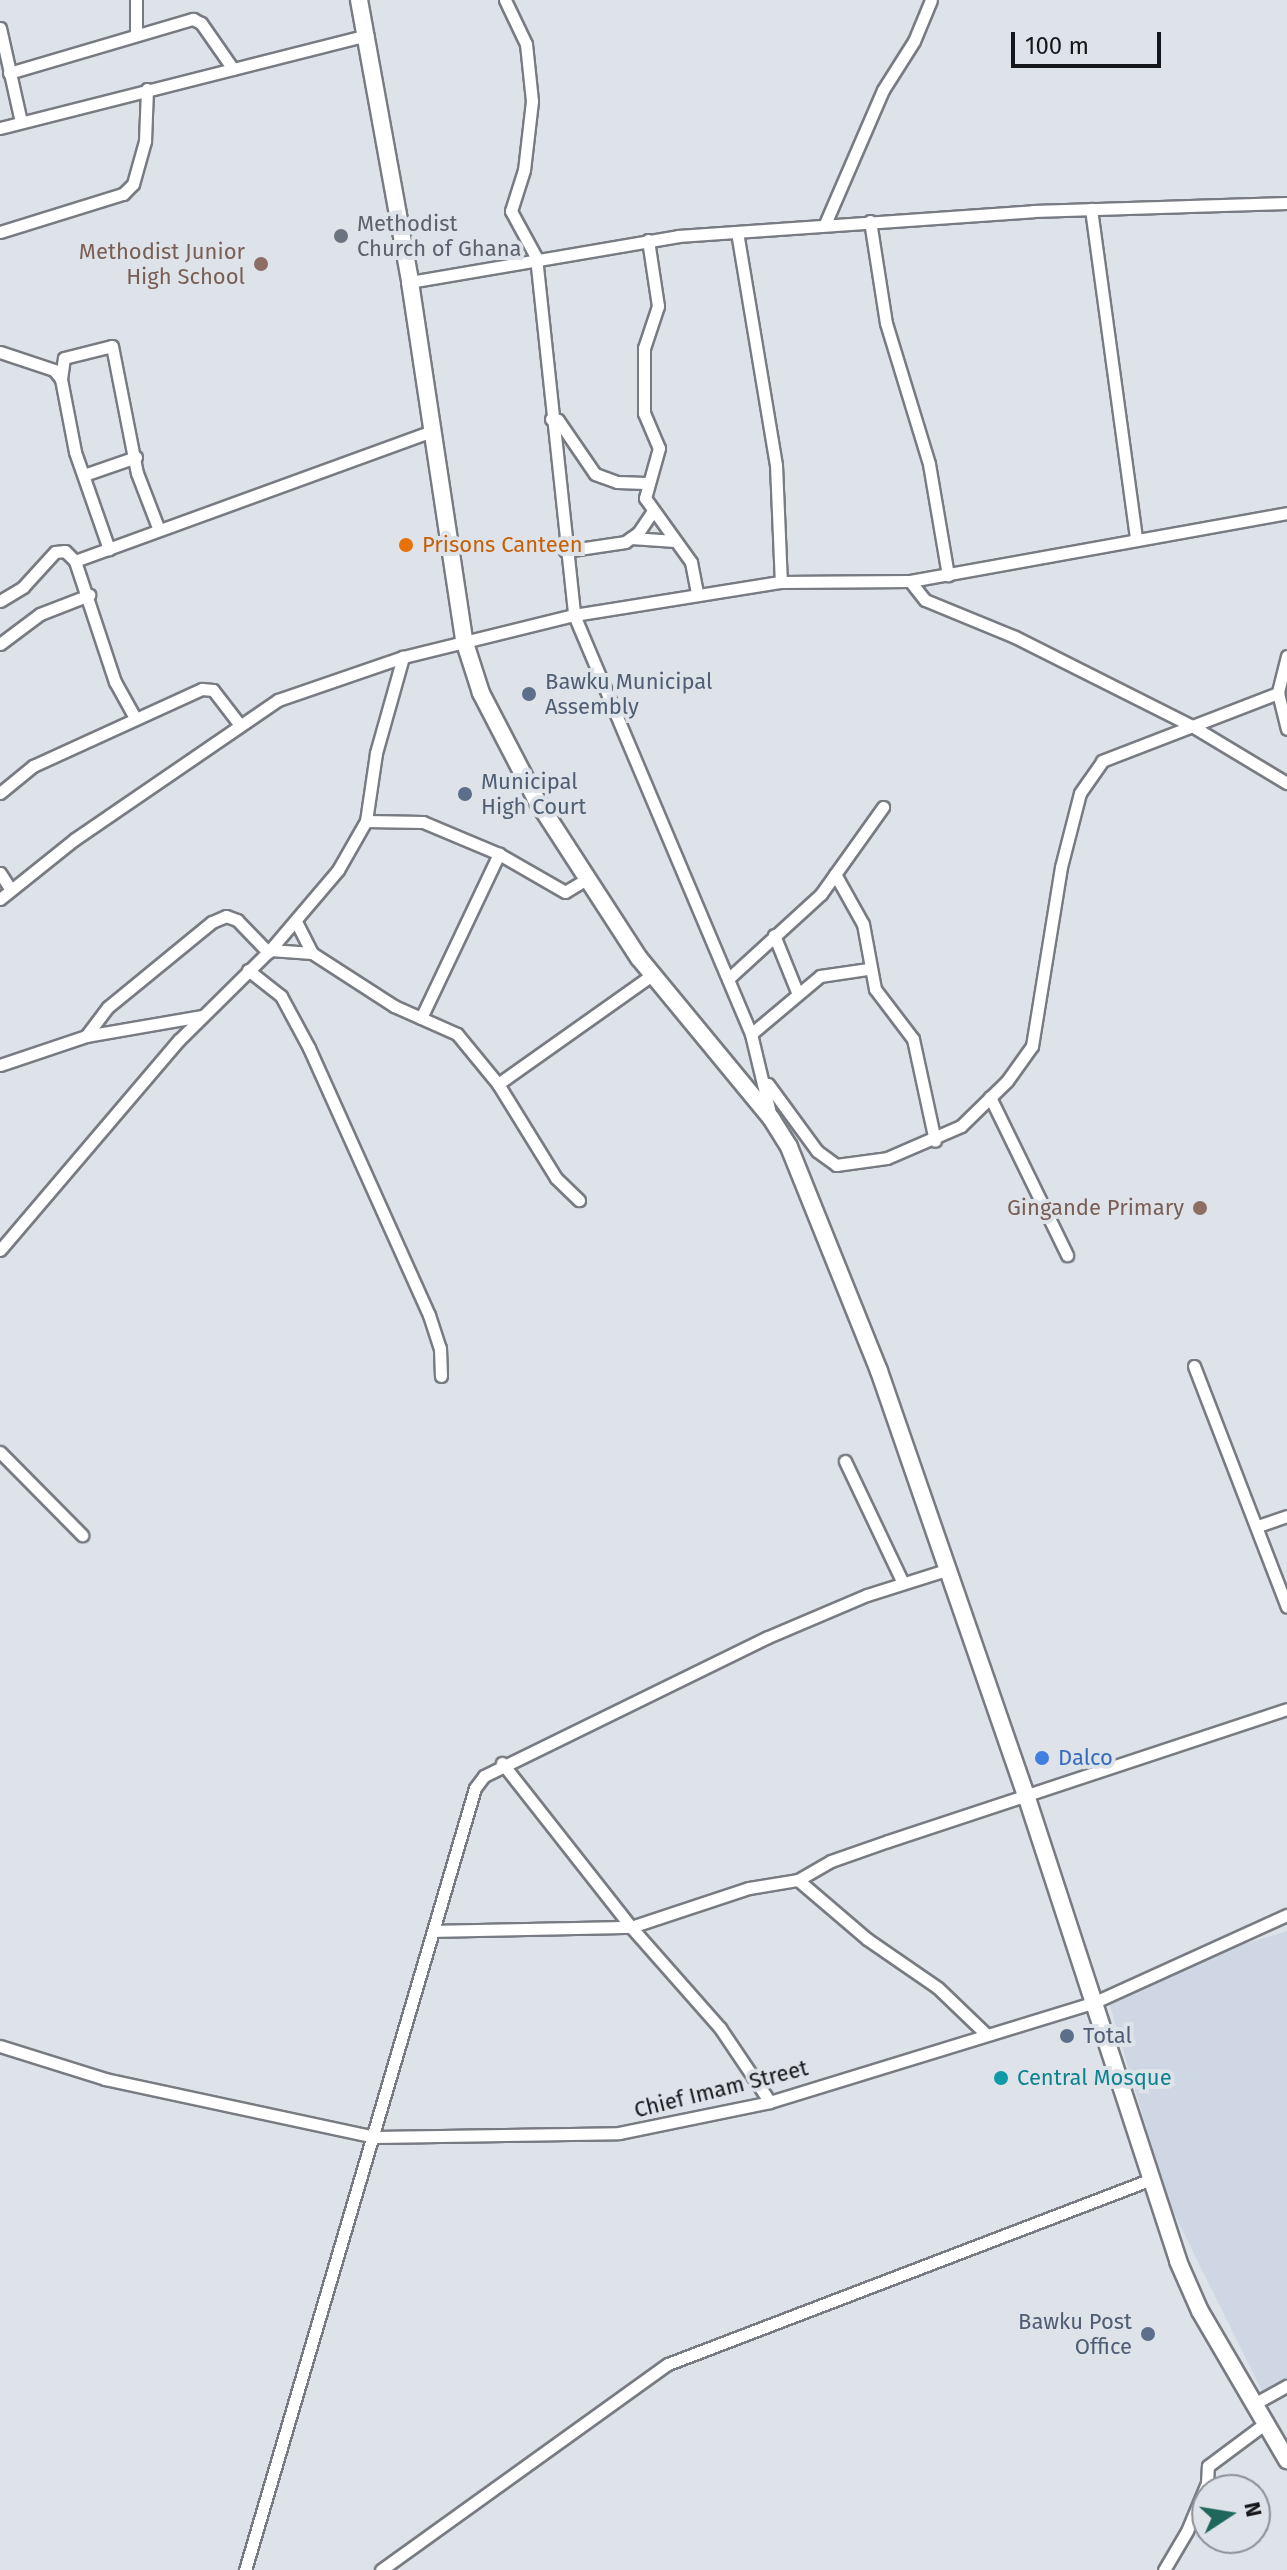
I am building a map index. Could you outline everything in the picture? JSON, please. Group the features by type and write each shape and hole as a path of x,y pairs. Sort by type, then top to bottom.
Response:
{"highway":[{"path":"359,0 410,282 464,640 481,693 507,745 587,879 652,975 771,1118 789,1147 841,1272 1027,1798 1095,2002 1149,2180 1200,2311 1287,2460"}],"street":[{"path":"136,0 136,32"},
{"path":"505,0 526,44 532,101 524,170 511,211 536,257 574,615 600,686 654,794 751,1034 766,1080 771,1118"},
{"path":"825,224 883,90 914,41 931,0"},
{"path":"9,73 136,32 193,19 201,23 233,69"},
{"path":"0,28 21,122"},
{"path":"0,128 367,35"},
{"path":"0,232 123,194 133,184 145,141 147,89"},
{"path":"410,282 536,257 648,240 825,224 1091,209 1287,203"},
{"path":"1091,209 1136,537"},
{"path":"870,221 886,323 929,464 948,575"},
{"path":"737,232 776,465 781,582"},
{"path":"648,240 658,306 644,348 644,413 659,448 646,483 652,512 695,571 697,594"},
{"path":"109,549 84,475 61,379 64,358 112,346 136,457 159,530"},
{"path":"0,352 54,370 61,379"},
{"path":"551,419 558,420 595,474 617,482 646,483"},
{"path":"75,561 432,431"},
{"path":"84,475 136,457"},
{"path":"631,538 652,512"},
{"path":"0,899 278,700 403,657 574,615 697,594 781,582 910,581 1136,537 1287,513"},
{"path":"565,551 631,538 675,541"},
{"path":"0,601 23,587 55,552 65,551 75,561 89,595 115,682 134,716"},
{"path":"910,581 925,600 1015,637 1192,726 1287,783"},
{"path":"0,644 40,614 89,595"},
{"path":"1287,656 1278,693 1287,729"},
{"path":"0,1250 202,1016 269,951 338,870 366,821 376,753 403,657"},
{"path":"0,793 33,766 134,716 207,688 240,725"},
{"path":"766,1080 817,1151 836,1165 857,1166 935,1141 990,1097 1032,1046 1061,867 1080,793 1102,761 1278,693"},
{"path":"728,979 808,908 883,807"},
{"path":"366,821 423,822 499,854 565,892 587,879"},
{"path":"421,1018 499,854"},
{"path":"0,873 11,890"},
{"path":"835,874 863,924 868,969 875,989 913,1039 935,1141"},
{"path":"86,1036 108,1007 212,922 226,916 237,920 269,951 312,953 421,1018 457,1034 498,1084 556,1178 579,1200"},
{"path":"296,922 312,953"},
{"path":"774,935 797,992"},
{"path":"751,1034 797,992 836,971 868,969"},
{"path":"248,970 281,996 309,1048 429,1315 440,1348 441,1376"},
{"path":"498,1084 652,975"},
{"path":"0,1065 86,1036 202,1016"},
{"path":"990,1097 1067,1255"},
{"path":"1194,1366 1287,1607"},
{"path":"0,1452 82,1535"},
{"path":"845,1461 903,1583"},
{"path":"1258,1526 1287,1516"},
{"path":"245,2570 375,2137 475,1788 502,1763 768,1637 903,1583 946,1570"},
{"path":"434,1931 631,1927 749,1888 798,1880 843,1857 1287,1709"},
{"path":"502,1763 631,1927 720,2028 770,2102"},
{"path":"798,1880 867,1939 938,1988 985,2033"},
{"name":"Chief Imam Street","path":"0,2046 105,2079 375,2137 619,2133 770,2102 985,2033 1095,2002 1287,1915"},
{"path":"381,2570 668,2364 1149,2180"},
{"path":"1254,2404 1287,2386"},
{"path":"1164,2570 1187,2531 1207,2483 1208,2466 1267,2422"}],"shaded area":[{"path":"1287,1931 1287,2382 1264,2395 1168,2201 1109,2002 1212,1954"}],"place":[{"name":"Methodist Church of Ghana","path":"341,236"},
{"name":"Methodist Junior High School","path":"261,264"},
{"name":"Prisons Canteen","path":"406,545"},
{"name":"Bawku Municipal Assembly","path":"529,694"},
{"name":"Municipal High Court","path":"465,794"},
{"name":"Gingande Primary","path":"1200,1208"},
{"name":"Dalco","path":"1042,1758"},
{"name":"Total","path":"1067,2036"},
{"name":"Central Mosque","path":"1001,2078"},
{"name":"Bawku Post Office","path":"1148,2334"}]}
